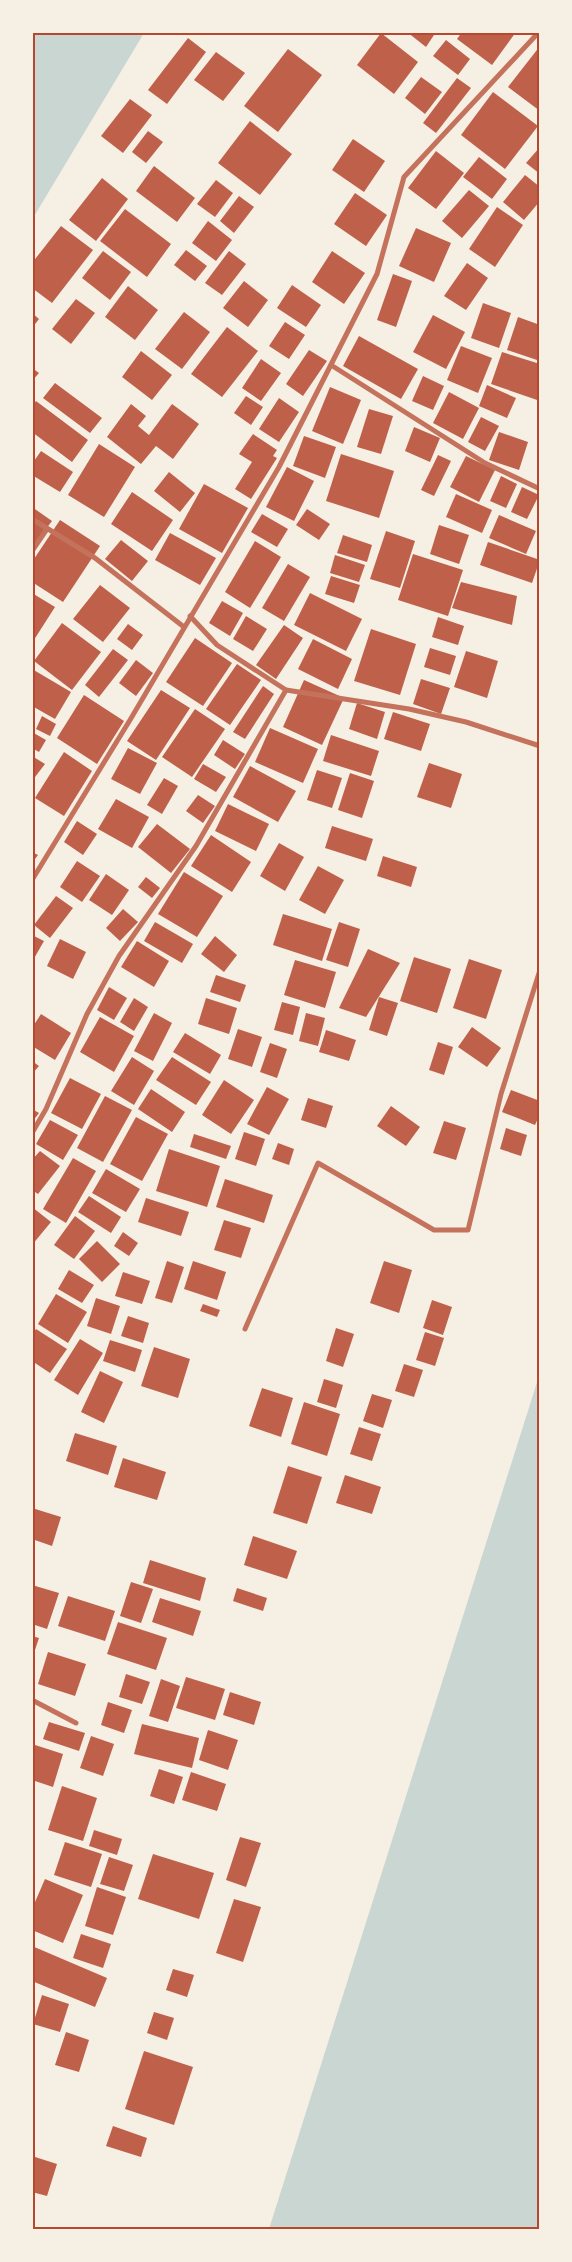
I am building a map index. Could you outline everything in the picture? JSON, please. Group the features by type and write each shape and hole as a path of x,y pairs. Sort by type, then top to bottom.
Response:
{"street":[{"path":"32,880 130,720 279,466 377,274 404,177 539,32"},
{"path":"331,365 486,463 540,489"},
{"path":"32,519 95,558 184,627"},
{"path":"32,551 47,529"},
{"path":"190,616 216,645 286,690 409,709 466,722 540,746"},
{"path":"32,1133 46,1109 87,1014 119,956 196,846 286,690"},
{"path":"245,1328 318,1163 434,1230 468,1230 501,1094 540,970"},
{"path":"32,1700 76,1724"}],"shaded area":[{"path":"32,33 144,33 33,218"},
{"path":"539,1376 539,2229 269,2229"}],"building":[{"path":"407,32 436,32 426,47"},
{"path":"462,32 516,32 492,65 457,39"},
{"path":"381,33 418,62 394,94 357,65"},
{"path":"188,38 206,52 167,104 148,90"},
{"path":"446,40 470,59 458,75 433,56"},
{"path":"540,46 540,111 508,87"},
{"path":"288,49 322,75 278,132 244,106"},
{"path":"216,52 245,73 223,101 194,80"},
{"path":"421,77 442,92 425,114 405,98"},
{"path":"457,78 471,88 436,133 423,123"},
{"path":"493,92 538,126 505,169 461,135"},
{"path":"130,99 152,115 123,153 101,136"},
{"path":"250,121 292,154 260,195 218,163"},
{"path":"148,131 163,142 146,163 132,152"},
{"path":"353,139 385,161 364,192 332,170"},
{"path":"540,147 540,174 526,163"},
{"path":"436,151 464,173 436,209 408,188"},
{"path":"479,157 507,179 492,199 463,177"},
{"path":"154,166 195,198 177,222 136,191"},
{"path":"525,175 540,187 540,201 524,220 503,202"},
{"path":"102,178 128,199 96,241 69,220"},
{"path":"216,180 233,193 215,217 197,204"},
{"path":"469,190 489,206 462,238 442,221"},
{"path":"355,193 387,215 366,246 334,224"},
{"path":"239,196 254,207 234,233 220,221"},
{"path":"497,207 523,225 495,267 469,249"},
{"path":"125,209 171,244 147,277 100,241"},
{"path":"208,221 232,240 216,261 192,243"},
{"path":"61,226 93,250 52,303 32,288 32,263"},
{"path":"416,228 451,243 434,282 399,266"},
{"path":"186,250 207,266 195,281 174,265"},
{"path":"103,251 131,272 110,300 82,278"},
{"path":"229,251 246,264 222,295 205,283"},
{"path":"332,251 365,273 344,304 312,282"},
{"path":"467,263 488,278 466,310 444,296"},
{"path":"393,274 412,281 396,327 377,320"},
{"path":"244,281 268,300 248,327 223,308"},
{"path":"292,285 321,305 306,327 277,308"},
{"path":"128,286 158,310 135,340 105,317"},
{"path":"76,299 95,313 71,344 52,329"},
{"path":"483,303 511,313 499,348 471,338"},
{"path":"184,312 210,332 182,369 155,349"},
{"path":"32,313 39,319 32,328"},
{"path":"433,315 465,332 446,369 413,352"},
{"path":"518,317 540,325 540,361 507,350"},
{"path":"285,322 305,335 289,359 269,346"},
{"path":"227,327 258,351 222,397 191,374"},
{"path":"359,336 418,369 401,399 343,366"},
{"path":"461,346 492,358 478,393 447,380"},
{"path":"309,350 327,361 303,396 286,384"},
{"path":"141,351 172,375 152,400 122,377"},
{"path":"502,352 540,364 540,401 491,384"},
{"path":"261,359 281,373 261,401 242,388"},
{"path":"32,368 39,373 32,381"},
{"path":"423,376 444,386 433,410 412,401"},
{"path":"55,383 102,418 90,433 43,398"},
{"path":"487,385 516,398 507,418 479,406"},
{"path":"330,387 361,400 343,444 312,431"},
{"path":"449,392 479,408 463,439 433,423"},
{"path":"246,396 263,407 251,425 234,413"},
{"path":"279,398 299,412 279,442 259,429"},
{"path":"36,401 88,440 72,462 32,432 32,406"},
{"path":"131,404 146,416 138,426 149,435 172,404 199,424 173,459 156,446 141,464 107,437"},
{"path":"369,409 393,416 381,454 357,447"},
{"path":"481,417 499,426 485,451 468,442"},
{"path":"414,427 440,438 430,462 405,451"},
{"path":"499,432 528,442 519,470 489,460"},
{"path":"253,434 277,450 273,456 277,458 251,499 235,489 252,462 239,454"},
{"path":"304,436 336,447 325,478 293,466"},
{"path":"99,444 135,467 104,517 68,495"},
{"path":"41,451 73,472 60,492 32,475 32,464"},
{"path":"341,454 394,471 379,518 326,501"},
{"path":"438,455 451,461 434,496 421,490"},
{"path":"466,456 495,470 479,502 450,487"},
{"path":"287,467 314,481 294,521 266,507"},
{"path":"169,472 195,493 180,512 154,491"},
{"path":"501,476 517,484 506,508 490,501"},
{"path":"204,484 248,508 222,553 179,529"},
{"path":"522,487 539,495 527,519 511,512"},
{"path":"132,492 173,520 152,551 111,524"},
{"path":"456,494 492,510 482,533 446,517"},
{"path":"32,507 52,521 32,547"},
{"path":"307,509 330,524 319,540 296,525"},
{"path":"262,514 288,529 277,547 251,532"},
{"path":"499,515 536,531 526,554 489,538"},
{"path":"60,520 100,546 63,602 32,582 32,562"},
{"path":"439,525 469,535 459,564 430,554"},
{"path":"386,531 415,541 400,588 370,579"},
{"path":"170,533 216,558 200,585 155,560"},
{"path":"343,535 372,545 367,562 337,553"},
{"path":"121,540 148,561 132,581 105,559"},
{"path":"255,541 281,557 250,608 225,592"},
{"path":"488,542 540,560 532,583 480,565"},
{"path":"413,554 463,570 448,616 398,600"},
{"path":"335,555 365,565 359,582 330,573"},
{"path":"288,564 310,577 284,621 262,608"},
{"path":"331,576 360,585 354,603 325,594"},
{"path":"461,582 517,596 512,625 452,608"},
{"path":"100,585 130,608 103,642 73,619"},
{"path":"32,593 55,607 32,643"},
{"path":"310,593 362,619 346,651 294,625"},
{"path":"222,601 243,613 230,636 209,623"},
{"path":"246,616 267,629 253,651 233,639"},
{"path":"438,617 464,626 458,645 432,637"},
{"path":"62,623 101,652 72,690 34,661"},
{"path":"128,624 143,635 132,650 117,639"},
{"path":"284,625 303,638 276,679 256,665"},
{"path":"371,629 416,644 400,695 354,681"},
{"path":"195,638 232,663 203,706 166,682"},
{"path":"313,639 352,659 338,689 298,669"},
{"path":"430,648 456,656 450,675 424,667"},
{"path":"113,649 128,660 99,697 85,685"},
{"path":"466,651 498,661 487,698 454,687"},
{"path":"136,660 153,673 136,696 119,683"},
{"path":"237,664 261,680 230,725 206,709"},
{"path":"32,669 71,692 55,719 32,706"},
{"path":"421,679 450,688 441,714 413,704"},
{"path":"304,680 344,698 322,745 283,727"},
{"path":"263,686 274,694 245,739 233,732"},
{"path":"161,690 190,708 156,760 127,741"},
{"path":"84,695 124,721 97,764 57,738"},
{"path":"357,703 385,712 377,739 349,729"},
{"path":"195,709 225,729 192,777 162,757"},
{"path":"393,712 430,724 421,751 384,739"},
{"path":"42,716 56,724 50,736 36,729"},
{"path":"270,728 318,749 303,783 255,762"},
{"path":"32,732 46,740 39,752 32,748"},
{"path":"331,735 379,751 371,776 323,761"},
{"path":"223,740 245,754 235,769 214,755"},
{"path":"128,748 157,763 140,794 111,779"},
{"path":"64,752 92,771 64,816 35,798"},
{"path":"32,756 45,764 32,781"},
{"path":"429,763 462,774 451,808 417,797"},
{"path":"203,764 226,777 216,792 194,779"},
{"path":"250,766 296,791 278,822 233,797"},
{"path":"317,770 342,778 332,808 307,800"},
{"path":"350,773 374,781 362,818 338,810"},
{"path":"164,778 178,786 162,814 147,805"},
{"path":"198,795 215,806 203,823 186,811"},
{"path":"116,799 149,817 132,848 98,829"},
{"path":"228,804 269,824 256,851 215,831"},
{"path":"77,821 97,834 83,855 64,842"},
{"path":"157,824 190,849 171,873 138,847"},
{"path":"332,826 373,839 366,861 325,848"},
{"path":"211,835 251,862 232,892 191,866"},
{"path":"279,843 304,857 285,891 260,876"},
{"path":"32,852 38,855 32,863"},
{"path":"383,856 417,867 411,887 377,876"},
{"path":"77,861 100,876 82,902 60,887"},
{"path":"318,866 344,880 325,914 299,900"},
{"path":"184,872 223,896 197,937 158,914"},
{"path":"106,874 129,890 112,915 89,900"},
{"path":"146,877 160,888 152,898 138,887"},
{"path":"56,896 73,908 50,938 34,925"},
{"path":"123,909 138,922 120,941 106,928"},
{"path":"283,914 332,929 322,961 273,945"},
{"path":"155,922 193,944 182,963 144,941"},
{"path":"339,922 360,929 348,967 326,960"},
{"path":"32,935 44,941 32,962"},
{"path":"215,936 237,955 224,972 201,954"},
{"path":"60,939 86,952 73,979 47,966"},
{"path":"137,941 169,961 154,987 121,967"},
{"path":"368,949 400,963 366,1017 339,1008"},
{"path":"414,957 451,969 437,1013 400,1001"},
{"path":"469,959 502,970 486,1019 453,1008"},
{"path":"295,960 336,972 325,1008 284,995"},
{"path":"216,975 246,985 240,1002 210,992"},
{"path":"109,987 127,998 114,1020 97,1010"},
{"path":"379,997 398,1003 387,1036 369,1030"},
{"path":"134,998 148,1007 134,1031 120,1022"},
{"path":"206,998 237,1008 229,1034 198,1024"},
{"path":"282,1002 300,1007 293,1035 274,1030"},
{"path":"154,1013 172,1023 153,1061 134,1051"},
{"path":"306,1013 325,1018 318,1046 299,1041"},
{"path":"41,1014 71,1033 55,1060 32,1046 32,1028"},
{"path":"100,1017 134,1036 114,1072 80,1052"},
{"path":"472,1027 501,1048 487,1067 458,1047"},
{"path":"238,1029 262,1037 252,1067 228,1059"},
{"path":"326,1030 356,1040 349,1061 319,1052"},
{"path":"185,1033 221,1055 210,1074 173,1052"},
{"path":"438,1042 453,1047 444,1075 429,1070"},
{"path":"270,1043 287,1049 277,1078 260,1072"},
{"path":"132,1057 154,1071 134,1105 111,1091"},
{"path":"172,1057 211,1082 196,1105 156,1080"},
{"path":"32,1061 39,1066 32,1074"},
{"path":"70,1078 101,1094 82,1129 51,1113"},
{"path":"224,1080 254,1100 231,1134 202,1115"},
{"path":"267,1087 289,1099 269,1135 247,1124"},
{"path":"151,1089 185,1112 172,1132 138,1109"},
{"path":"511,1090 540,1101 540,1114 535,1125 502,1112"},
{"path":"105,1096 132,1110 103,1162 77,1148"},
{"path":"308,1098 333,1106 326,1128 301,1120"},
{"path":"391,1106 420,1127 406,1146 377,1126"},
{"path":"32,1109 39,1113 32,1122"},
{"path":"136,1117 168,1134 142,1181 110,1164"},
{"path":"50,1120 78,1135 63,1160 36,1144"},
{"path":"444,1121 466,1128 456,1160 433,1153"},
{"path":"506,1128 527,1135 521,1156 500,1149"},
{"path":"244,1132 265,1139 256,1166 235,1159"},
{"path":"194,1134 231,1146 226,1159 190,1147"},
{"path":"278,1143 294,1149 289,1165 272,1159"},
{"path":"169,1149 220,1166 207,1207 156,1191"},
{"path":"40,1151 60,1166 38,1194 32,1190 32,1160"},
{"path":"73,1158 96,1171 66,1223 43,1209"},
{"path":"106,1169 140,1189 126,1212 92,1193"},
{"path":"225,1179 273,1195 264,1223 216,1207"},
{"path":"89,1196 121,1217 111,1233 78,1212"},
{"path":"146,1198 189,1212 181,1236 138,1222"},
{"path":"32,1207 51,1222 32,1245"},
{"path":"75,1216 95,1231 74,1259 54,1245"},
{"path":"224,1220 251,1228 241,1258 214,1250"},
{"path":"123,1232 138,1243 129,1256 114,1246"},
{"path":"97,1241 120,1264 102,1282 79,1259"},
{"path":"167,1261 184,1267 172,1303 155,1298"},
{"path":"193,1261 226,1272 217,1300 184,1289"},
{"path":"384,1261 412,1270 399,1313 370,1303"},
{"path":"69,1270 94,1285 82,1303 58,1289"},
{"path":"123,1272 150,1281 142,1304 115,1296"},
{"path":"56,1294 87,1312 68,1343 38,1324"},
{"path":"96,1298 120,1306 111,1334 87,1326"},
{"path":"432,1300 452,1307 443,1335 423,1328"},
{"path":"203,1304 220,1310 217,1317 200,1311"},
{"path":"128,1316 149,1323 143,1343 121,1336"},
{"path":"336,1328 354,1334 343,1367 326,1361"},
{"path":"36,1329 67,1349 50,1373 32,1361 32,1334"},
{"path":"425,1332 444,1338 435,1366 416,1360"},
{"path":"80,1339 103,1353 78,1395 54,1380"},
{"path":"110,1340 142,1350 135,1372 103,1361"},
{"path":"154,1347 190,1359 178,1398 141,1386"},
{"path":"404,1364 423,1370 414,1397 395,1391"},
{"path":"100,1371 123,1382 104,1423 81,1412"},
{"path":"324,1379 343,1385 336,1408 317,1402"},
{"path":"262,1388 293,1398 281,1437 249,1426"},
{"path":"372,1394 392,1400 383,1428 363,1421"},
{"path":"304,1402 340,1414 327,1456 291,1444"},
{"path":"359,1427 381,1434 372,1461 350,1454"},
{"path":"75,1433 117,1446 108,1475 66,1461"},
{"path":"123,1458 166,1472 157,1500 114,1487"},
{"path":"288,1466 322,1477 307,1524 273,1513"},
{"path":"345,1475 381,1487 372,1514 336,1503"},
{"path":"32,1508 61,1517 52,1546 32,1539"},
{"path":"253,1536 297,1551 287,1579 244,1565"},
{"path":"150,1560 206,1578 200,1601 143,1583"},
{"path":"131,1582 153,1589 141,1623 120,1616"},
{"path":"32,1585 59,1593 47,1629 32,1624"},
{"path":"237,1588 267,1598 263,1611 233,1601"},
{"path":"68,1596 115,1611 105,1641 58,1626"},
{"path":"160,1598 201,1611 193,1636 152,1622"},
{"path":"118,1622 167,1638 156,1670 107,1654"},
{"path":"32,1636 39,1638 33,1656 32,1656"},
{"path":"48,1652 86,1664 75,1696 38,1684"},
{"path":"126,1674 150,1682 142,1704 119,1697"},
{"path":"186,1677 225,1689 215,1720 176,1708"},
{"path":"161,1679 180,1686 168,1722 149,1716"},
{"path":"230,1692 261,1702 254,1725 223,1715"},
{"path":"108,1702 132,1710 124,1733 101,1725"},
{"path":"49,1722 85,1733 79,1751 43,1739"},
{"path":"142,1724 199,1738 192,1768 134,1754"},
{"path":"208,1730 238,1740 228,1770 199,1760"},
{"path":"91,1736 114,1744 103,1776 80,1768"},
{"path":"32,1744 63,1754 53,1787 32,1780"},
{"path":"159,1769 183,1777 174,1804 150,1796"},
{"path":"191,1772 226,1784 217,1811 182,1800"},
{"path":"62,1786 97,1798 83,1841 48,1830"},
{"path":"94,1830 122,1839 117,1855 89,1846"},
{"path":"240,1837 261,1843 246,1887 226,1880"},
{"path":"65,1842 102,1854 91,1887 54,1875"},
{"path":"153,1854 214,1873 199,1919 138,1899"},
{"path":"109,1857 133,1865 124,1891 100,1884"},
{"path":"45,1879 83,1895 63,1943 32,1930 32,1909"},
{"path":"97,1887 126,1897 113,1935 85,1926"},
{"path":"234,1899 261,1907 243,1962 216,1953"},
{"path":"81,1934 111,1944 103,1968 73,1958"},
{"path":"32,1946 107,1978 95,2007 32,1981"},
{"path":"173,1969 194,1975 187,1997 166,1990"},
{"path":"42,1995 69,2004 60,2032 33,2024"},
{"path":"154,2012 174,2018 167,2040 147,2033"},
{"path":"66,2032 89,2040 79,2072 55,2065"},
{"path":"144,2051 193,2067 174,2125 125,2109"},
{"path":"113,2126 147,2138 141,2157 106,2146"},
{"path":"32,2156 57,2164 47,2196 32,2192"}]}
